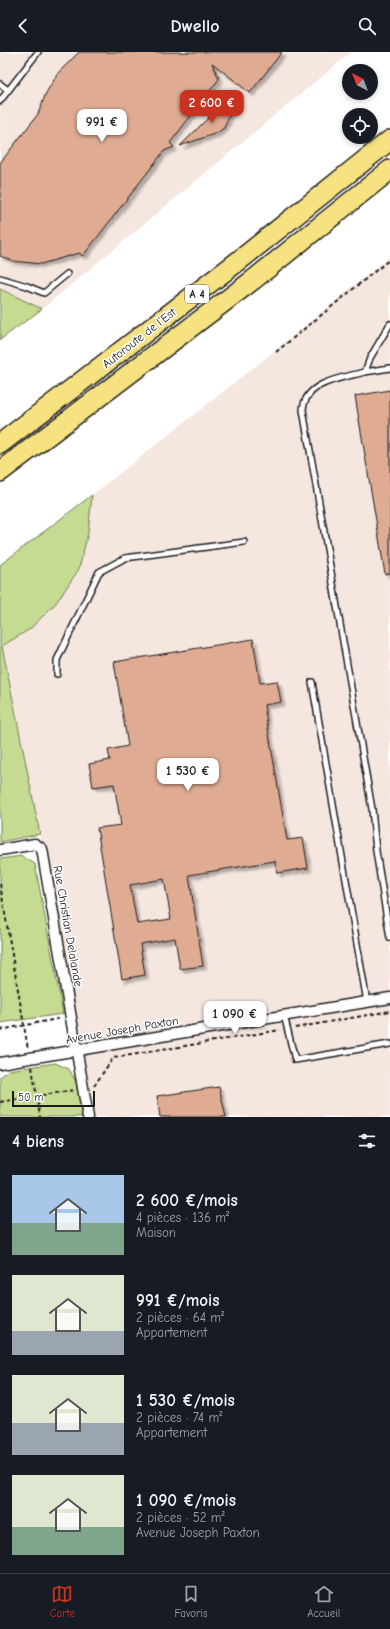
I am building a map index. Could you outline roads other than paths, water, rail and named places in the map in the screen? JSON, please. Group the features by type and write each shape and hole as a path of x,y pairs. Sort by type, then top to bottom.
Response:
{"highway":[{"name":"Autoroute de l’Est","path":"0,444 241,259 390,140"},
{"name":"Autoroute de l’Est","path":"0,472 253,280 390,170"}],"street":[{"name":"Rue Christian Delalande","path":"0,850 35,844 42,848 76,1051"},
{"name":"Avenue Joseph Paxton","path":"0,1063 390,998"},
{"path":"76,1051 88,1117"}],"lane":[{"path":"0,101 38,52"},
{"path":"0,84 8,90"},
{"path":"0,278 44,293 67,274"},
{"path":"365,372 370,358 390,324"},
{"path":"390,368 365,372 320,384 309,394 303,403 372,809 376,851 390,938"},
{"path":"57,674 57,660 99,572 125,558 244,542"},
{"path":"312,682 367,1002"},
{"path":"284,1016 295,1060 390,1044"}]}
